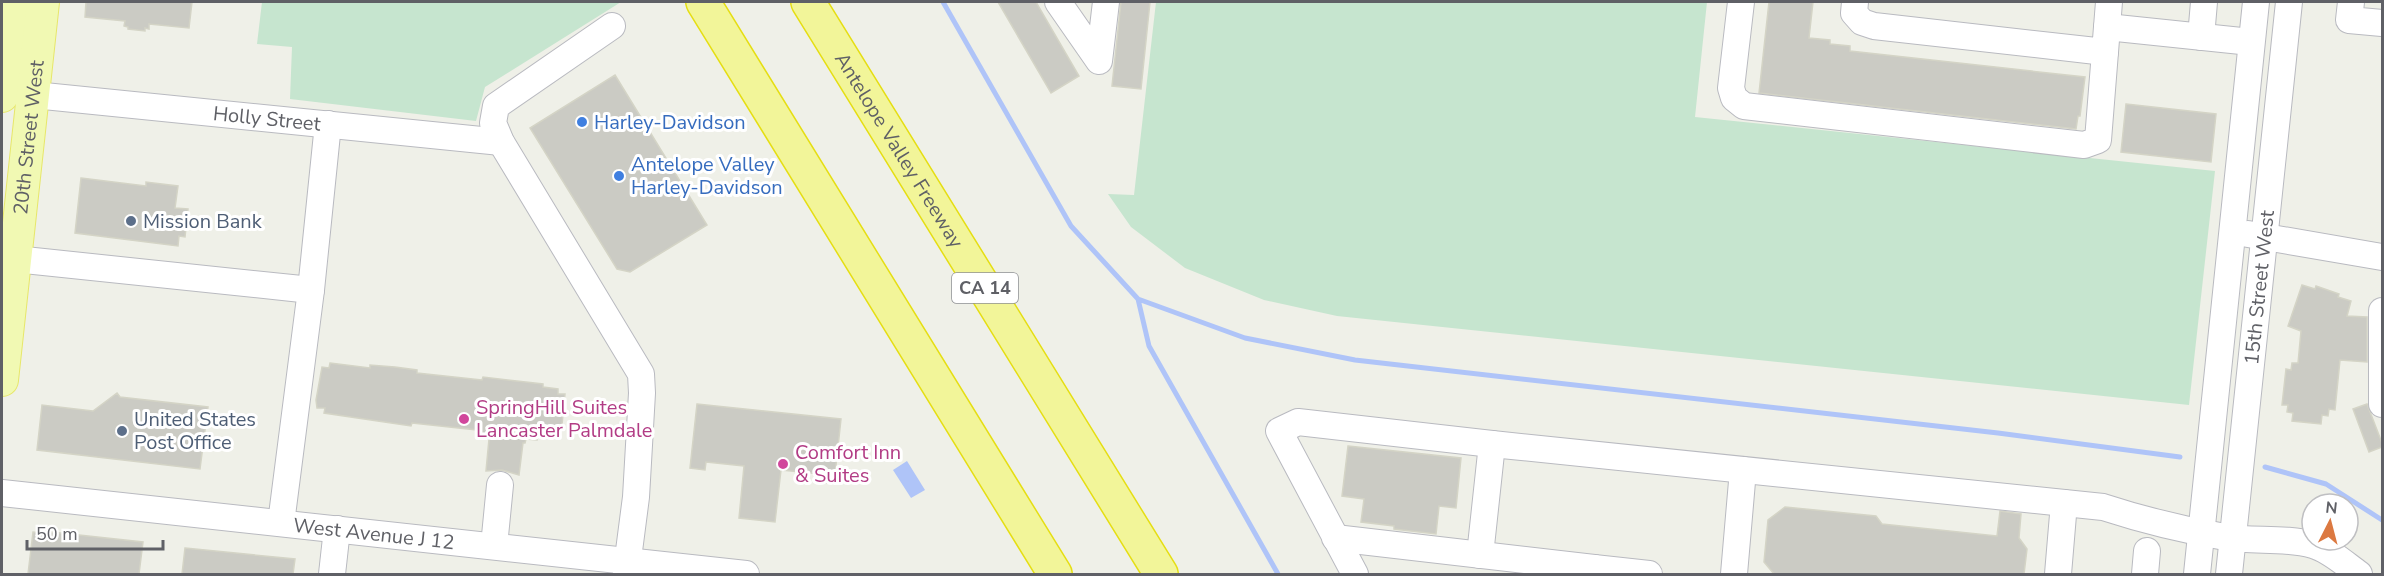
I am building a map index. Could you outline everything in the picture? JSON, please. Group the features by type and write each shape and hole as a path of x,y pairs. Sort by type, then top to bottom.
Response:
{"highway":[{"path":"703,2 1054,574"},
{"name":"Antelope Valley Freeway","path":"808,2 1161,574"}],"main road":[{"name":"20th Street West","path":"2,96 12,2"},
{"path":"28,2 24,61 34,95"},
{"name":"20th Street West","path":"2,380 43,2"}],"street":[{"path":"1058,2 1099,60 1106,2"},
{"path":"1741,2 1731,87 1734,98 1744,106 2084,145 2098,140 2109,2"},
{"path":"1855,2 1854,13 1862,22 1874,26 2106,39 2201,36 2251,42"},
{"path":"2201,36 2204,2"},
{"name":"15th Street West","path":"2197,574 2256,2"},
{"path":"2277,2 2275,42 2284,50"},
{"name":"15th Street West","path":"2229,574 2289,2"},
{"path":"2351,2 2349,20 2382,23"},
{"path":"612,26 496,106 493,123 501,142 640,374 642,393 636,497 627,567"},
{"name":"Holly Street","path":"34,95 501,142"},
{"path":"281,523 311,290 328,124"},
{"path":"2233,231 2382,257"},
{"path":"15,259 311,290"},
{"path":"2382,311 2382,396"},
{"path":"1355,574 1279,431 1298,422 2103,507 2153,523 2202,534 2314,545 2335,555 2360,574"},
{"path":"1480,555 1492,444"},
{"path":"1734,574 1743,470"},
{"path":"494,546 500,485"},
{"name":"West Avenue J 12","path":"2,493 494,546 627,567 746,574"},
{"path":"2058,574 2064,503"},
{"path":"332,574 337,529"},
{"path":"1335,538 1594,571 1649,574"}],"green space":[{"path":"262,2 621,2 485,87 476,121 290,99 292,47 257,44"},
{"path":"1156,2 1707,2 1695,117 2215,171 2189,405 1337,316 1264,300 1185,268 1131,227 1108,194 1134,195"}],"water":[{"path":"907,461 925,490 911,498 893,470"}],"building":[{"path":"86,2 192,2 189,28 149,24 149,29 145,28 145,31 128,29 124,26 125,21 85,17"},
{"path":"998,2 1036,2 1079,76 1051,93"},
{"path":"1121,2 1150,2 1141,89 1112,86"},
{"path":"1769,2 1813,2 1809,38 1830,40 1830,44 1850,46 1850,51 2085,77 2076,129 1759,93"},
{"name":"Antelope Valley Harley-Davidson","path":"615,75 707,225 630,272 617,269 530,128"},
{"path":"2126,104 2216,114 2211,162 2121,152"},
{"name":"Mission Bank","path":"81,178 146,186 146,182 178,186 175,208 188,209 185,237 179,236 178,246 75,233"},
{"path":"2302,285 2315,289 2316,286 2339,294 2338,297 2351,301 2347,316 2367,317 2367,362 2340,360 2335,410 2329,409 2328,416 2322,415 2321,424 2292,421 2293,413 2287,412 2288,405 2282,405 2286,369 2291,370 2292,363 2298,363 2301,331 2288,326"},
{"name":"SpringHill Suites Lancaster Palmdale","path":"330,363 370,368 370,365 395,367 417,370 417,373 543,384 543,387 558,389 558,394 565,394 561,435 553,434 553,438 537,436 537,440 526,439 523,443 519,475 502,470 486,471 489,439 487,439 488,435 476,433 477,430 412,423 411,426 324,413 325,408 317,408 316,400 322,367 329,368"},
{"name":"United States Post Office","path":"117,393 120,397 208,407 200,469 37,450 42,405 93,411"},
{"name":"Comfort Inn & Suites","path":"697,404 841,419 834,484 819,482 820,474 781,470 775,522 739,518 744,466 706,462 705,470 690,468"},
{"path":"2367,404 2382,443 2382,447 2369,452 2353,409"},
{"path":"1348,446 1461,458 1456,508 1439,506 1436,534 1361,522 1364,499 1342,496"},
{"path":"1785,507 1876,516 1882,524 1997,536 2000,511 2021,514 2019,538 2027,549 2024,574 1774,574 1764,562 1768,520"},
{"path":"42,531 143,542 139,574 28,574 33,532 42,533"},
{"path":"185,548 295,559 293,574 182,574"}],"waterway":[{"path":"943,2 1071,226 1138,299 1245,338 1355,360 1998,433 2180,457"},
{"path":"1138,299 1149,346 1278,574"},
{"path":"2265,467 2326,484 2382,520"}],"place":[{"name":"Harley-Davidson","path":"582,122"},
{"name":"Antelope Valley Harley-Davidson","path":"619,176"},
{"name":"Mission Bank","path":"131,221"},
{"name":"SpringHill Suites Lancaster Palmdale","path":"464,419"},
{"name":"United States Post Office","path":"122,431"},
{"name":"Comfort Inn & Suites","path":"783,464"}]}
